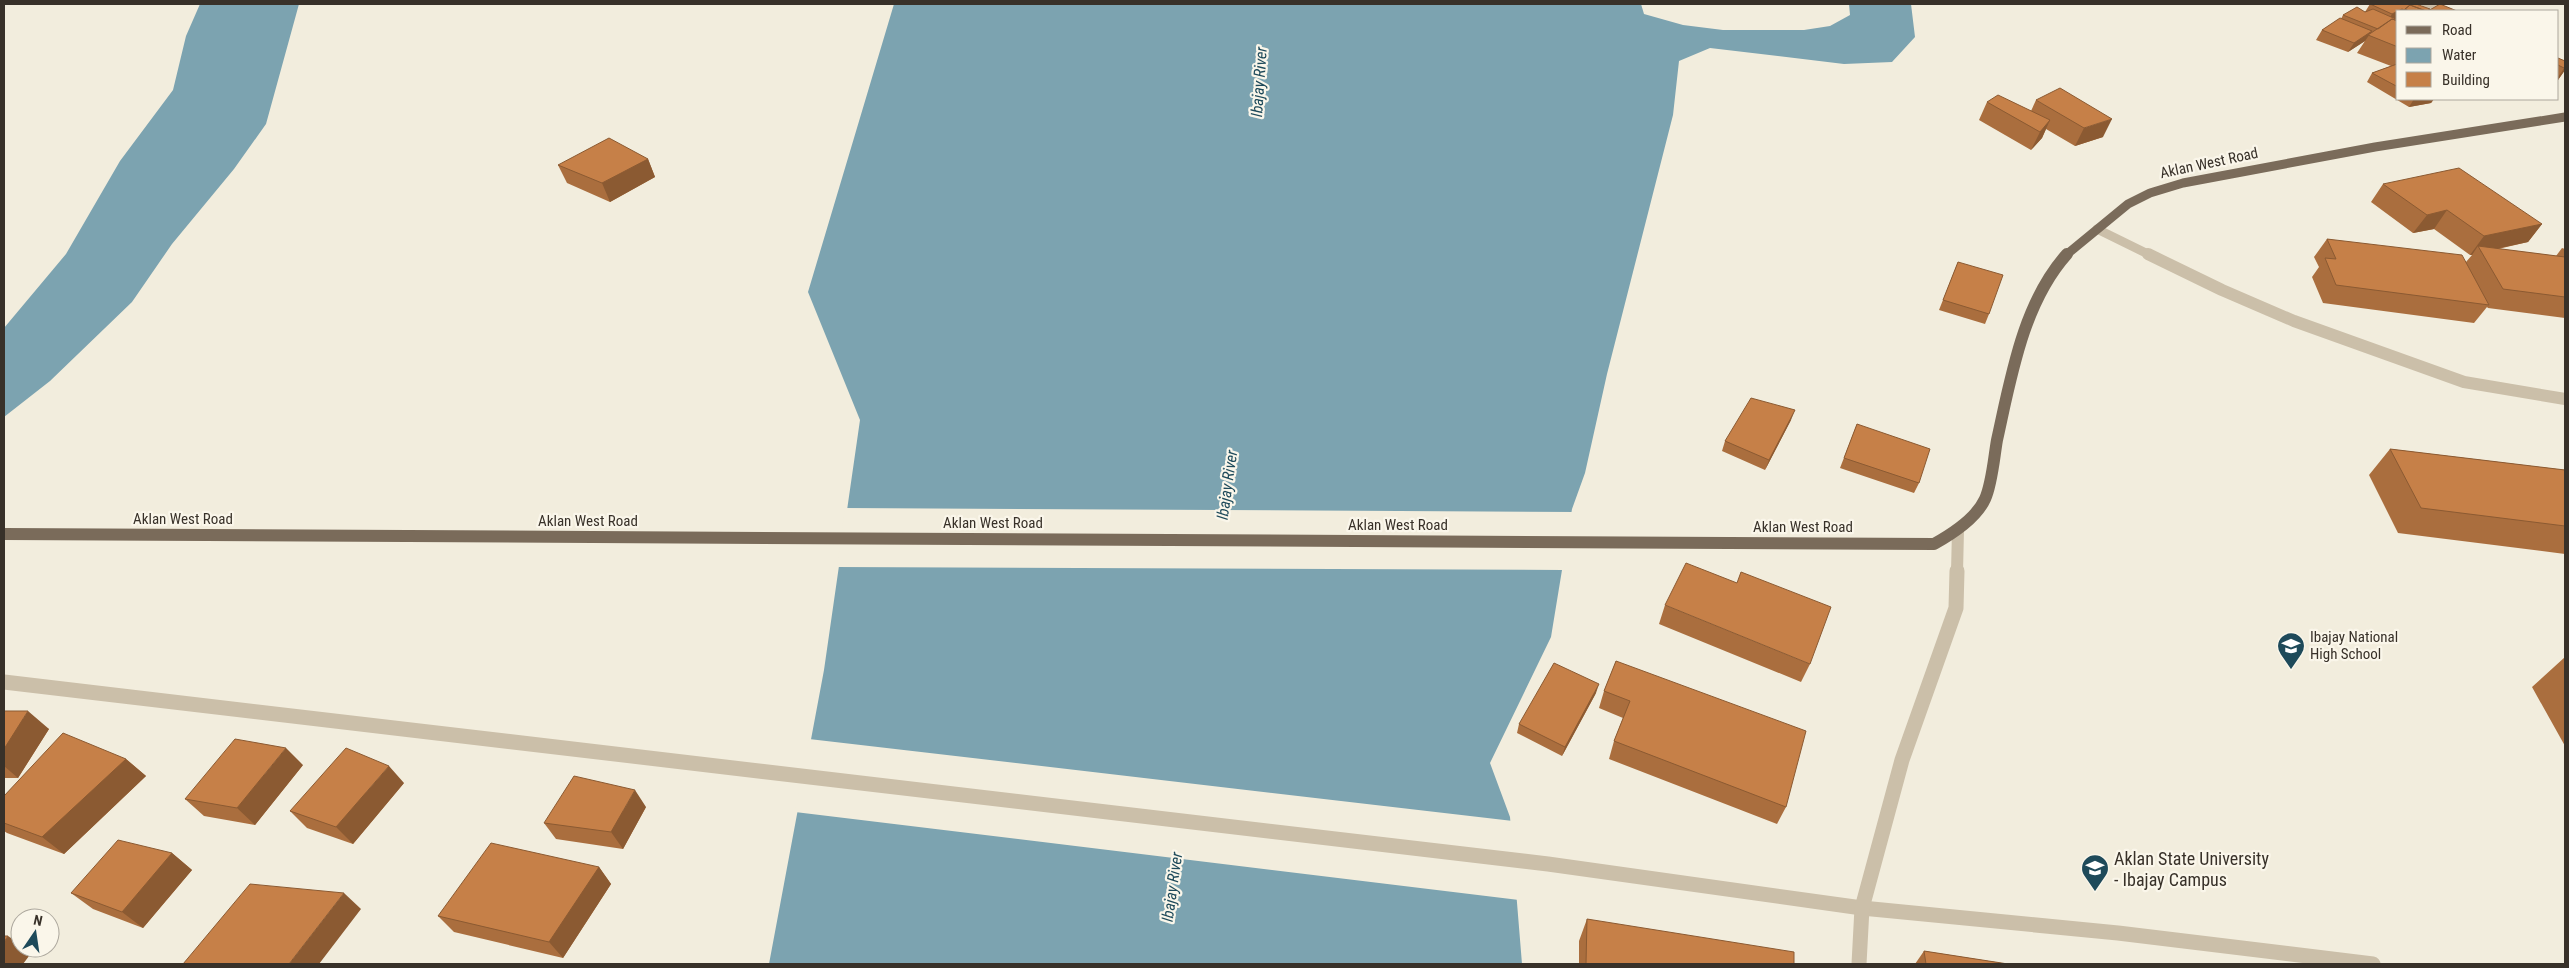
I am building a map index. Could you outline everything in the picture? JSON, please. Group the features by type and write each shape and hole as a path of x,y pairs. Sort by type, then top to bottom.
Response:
{"main road":[{"name":"Aklan West Road","path":"4,534 1934,544 1958,530 1975,514 1985,499 2011,375 2036,302 2050,272 2073,247 2128,204 2150,193 2184,183 2375,147 2565,117"}],"street":[{"path":"2426,4 2442,10"},
{"path":"2097,229 2222,290 2294,321 2361,346 2464,382 2565,399"},
{"path":"1860,964 1862,908 1902,760 1956,608 1958,530"},
{"path":"4,682 1548,864 1862,908 2118,933 2373,964"}],"water":[{"path":"200,4 299,4 266,124 234,169 172,244 132,302 50,381 4,417 4,328 66,254 120,161 173,90 186,36"},
{"name":"Ibajay River","path":"894,4 1641,4 1644,14 1683,25 1723,30 1804,30 1830,26 1850,15 1849,4 1911,4 1915,37 1892,62 1844,64 1710,48 1679,61 1673,115 1607,374 1585,473 1572,509 1551,637 1490,763 1510,817 1522,964 769,964 824,670 860,420 808,292"}],"pier":[{"path":"845,508 1574,512 1564,570 837,567"},
{"path":"809,739 1513,821 1519,900 795,812"}],"building":[{"path":"2370,4 2416,4 2430,9 2423,10 2410,5 2404,10 2396,10 2392,14"},
{"path":"2440,4 2455,10 2430,10"},
{"path":"2410,5 2423,10 2407,10 2405,9"},
{"path":"2357,7 2365,12 2373,9 2396,20 2392,19 2378,29 2343,15"},
{"path":"2340,18 2372,31 2354,43 2322,30"},
{"path":"2392,19 2396,20 2396,46 2368,35"},
{"path":"2559,58 2565,61 2564,68 2559,66"},
{"path":"2396,65 2396,86 2372,73"},
{"path":"2060,88 2112,119 2084,128 2036,100"},
{"path":"1998,95 2050,120 2040,132 1987,102"},
{"path":"609,138 648,159 602,183 558,165"},
{"path":"2459,168 2542,224 2484,236 2447,210 2427,215 2383,184"},
{"path":"2327,239 2462,255 2489,305 2336,285 2325,258 2336,259"},
{"path":"2478,246 2565,257 2565,297 2503,289"},
{"path":"1958,262 2003,275 1989,314 1943,300"},
{"path":"1751,398 1795,410 1769,460 1725,441"},
{"path":"1857,424 1930,449 1919,483 1844,458"},
{"path":"2390,449 2565,470 2565,526 2421,508"},
{"path":"1686,563 1737,583 1741,572 1831,607 1810,664 1665,605"},
{"path":"1616,661 1806,731 1786,807 1614,741 1630,701 1604,691"},
{"path":"1554,663 1599,684 1565,747 1519,724"},
{"path":"4,711 28,711 4,749"},
{"path":"63,733 126,759 42,837 4,823 4,796"},
{"path":"235,739 286,748 237,808 185,799"},
{"path":"346,748 389,766 336,827 290,811"},
{"path":"574,776 635,790 611,832 544,823"},
{"path":"118,840 172,853 122,912 71,893"},
{"path":"491,843 599,867 549,942 438,916"},
{"path":"250,884 344,893 289,964 183,964"},
{"path":"1587,919 1794,952 1794,964 1586,964"},
{"path":"1924,951 2008,964 1926,964"}],"place":[{"name":"Ibajay National High School","path":"2291,670"},
{"name":"Aklan State University - Ibajay Campus","path":"2095,892"}]}
